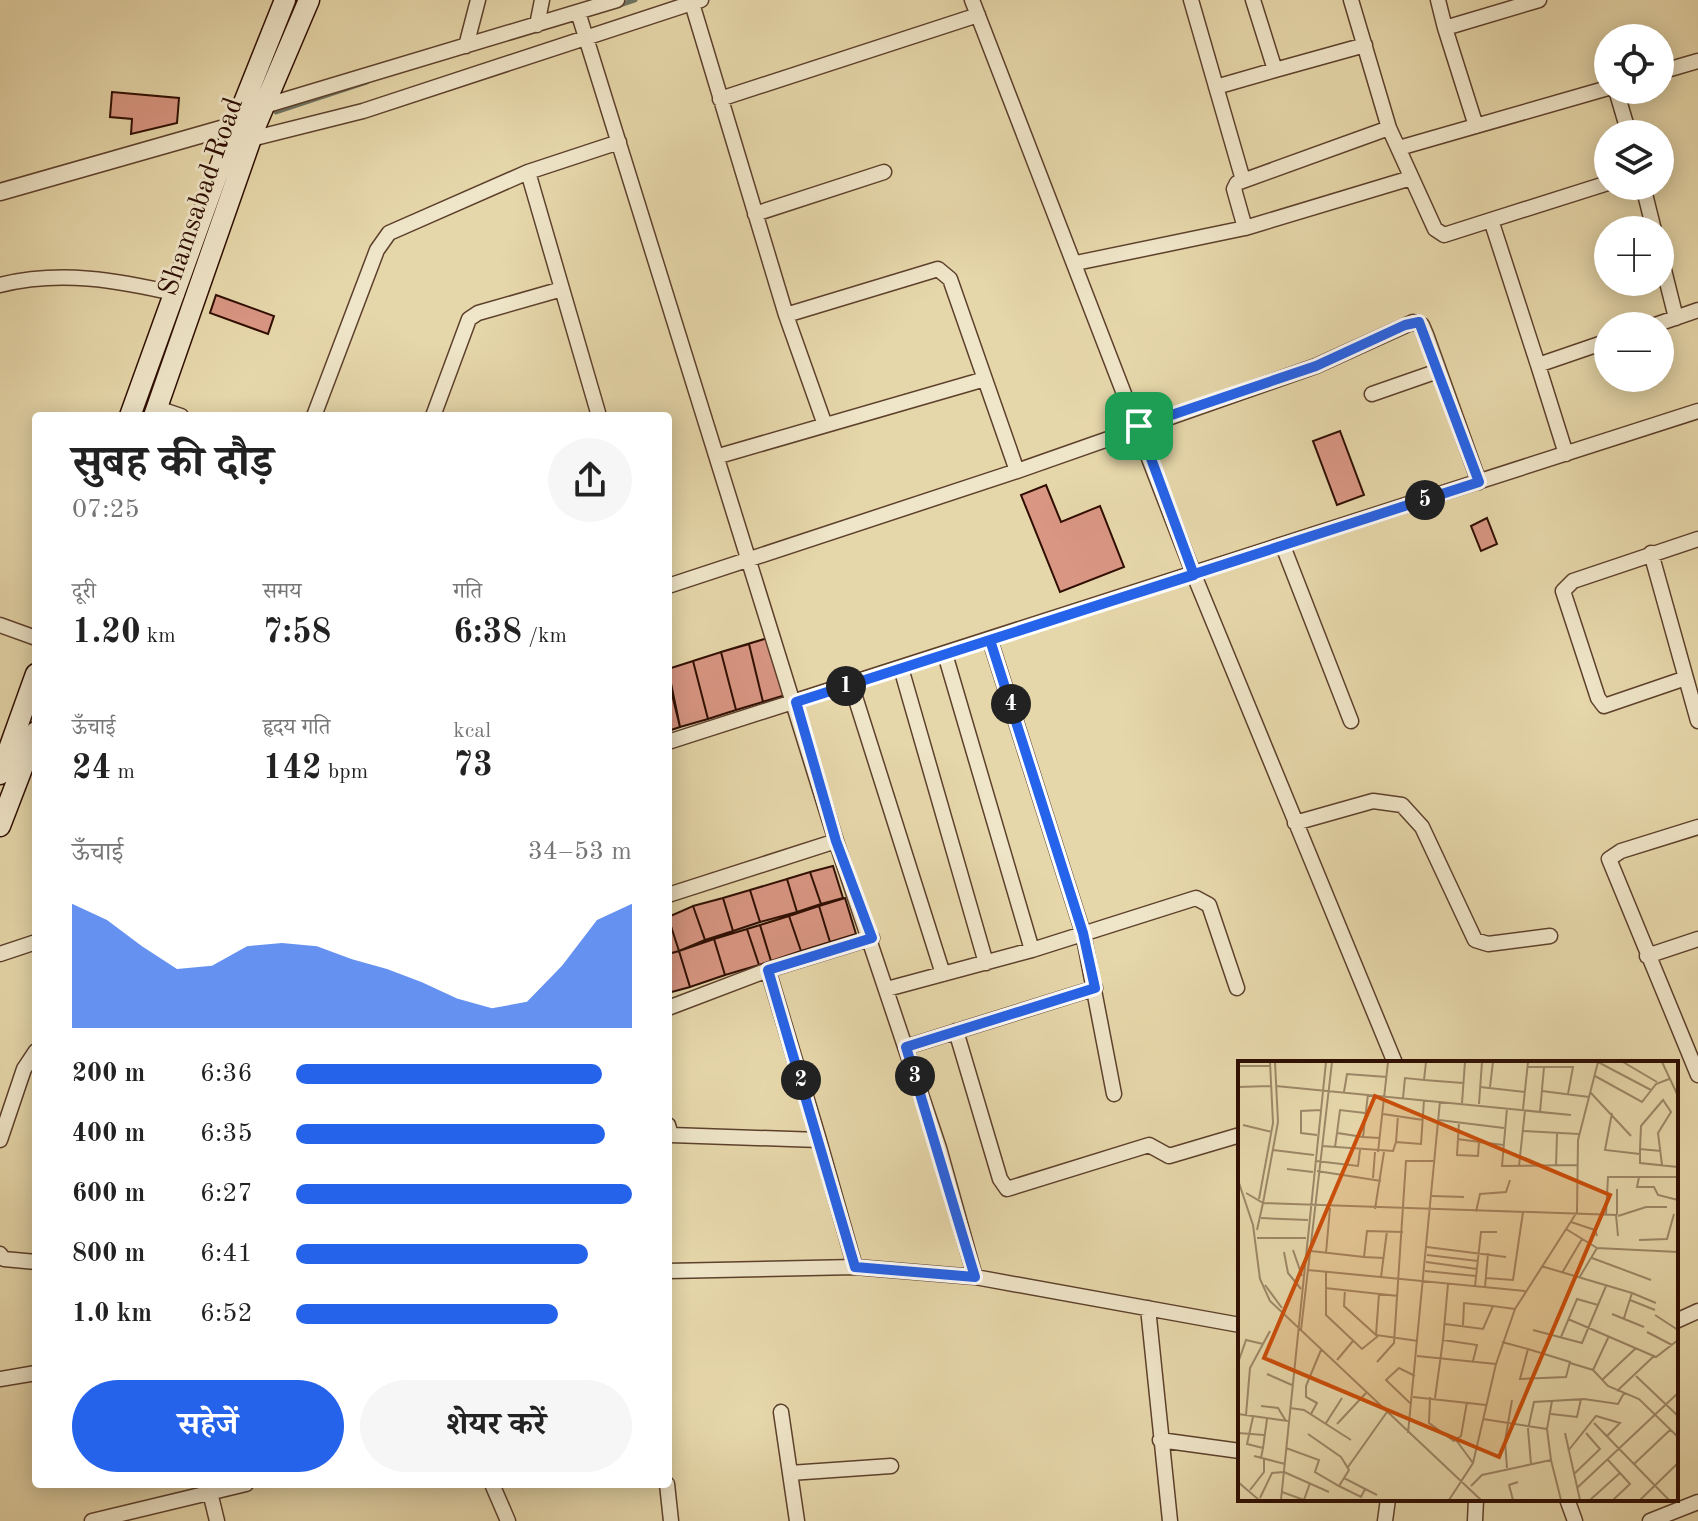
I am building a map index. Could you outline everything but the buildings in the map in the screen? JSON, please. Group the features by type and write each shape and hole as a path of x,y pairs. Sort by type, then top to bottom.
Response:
{"main road":[{"name":"Shamsabad Road","path":"132,412 238,135 285,0"},
{"name":"Shamsabad Road","path":"155,412 238,135 264,105 309,0"},
{"path":"0,774 32,685"},
{"path":"0,826 32,742"}],"street":[{"path":"466,46 478,0"},
{"path":"537,25 542,0"},
{"path":"264,105 537,25 582,25 617,0"},
{"path":"972,0 1194,575 1394,1061"},
{"path":"1191,0 1243,180"},
{"path":"1253,0 1275,70"},
{"path":"1351,0 1389,128 1439,233 1451,233 1594,187"},
{"path":"1438,0 1476,126"},
{"path":"1445,28 1539,0"},
{"path":"0,192 238,135 363,111 582,25 694,1 720,99 786,315 825,425"},
{"path":"720,99 978,15"},
{"path":"582,25 796,702 836,841 872,938 975,1277"},
{"path":"1216,87 1365,45"},
{"path":"1674,68 1698,61"},
{"path":"1399,148 1594,92"},
{"path":"1245,228 1234,189 1243,180 1389,128"},
{"path":"316,412 381,240 400,226 528,172 619,142"},
{"path":"528,172 598,412"},
{"path":"755,214 884,172"},
{"path":"1076,263 1245,228 1411,178"},
{"path":"1491,220 1566,454"},
{"path":"786,315 938,269 950,279 1017,471"},
{"path":"0,285 46,276 89,277 177,294"},
{"path":"434,412 469,319 478,313 562,289"},
{"path":"1670,296 1676,318 1698,310"},
{"path":"672,585 1017,471 1316,366 1413,322 1422,325 1479,482"},
{"path":"1538,365 1594,346"},
{"path":"1372,394 1438,371"},
{"path":"719,456 985,379"},
{"path":"672,741 1698,411"},
{"path":"1686,678 1604,706 1563,591 1573,581 1698,539"},
{"path":"1283,546 1351,721"},
{"path":"1651,553 1698,721"},
{"path":"0,625 32,637"},
{"path":"990,640 1083,933 1114,1094"},
{"path":"945,654 1032,950"},
{"path":"901,668 986,963"},
{"path":"851,684 943,974"},
{"path":"1295,823 1373,801 1402,805 1422,827 1475,940 1488,944 1550,936"},
{"path":"1698,827 1621,851 1609,859 1698,1075"},
{"path":"672,894 836,841"},
{"path":"887,989 1032,950 1196,898 1205,900 1237,988"},
{"path":"672,1006 768,970 872,938"},
{"path":"1647,956 1698,939"},
{"path":"0,954 32,943"},
{"path":"768,970 855,1267"},
{"path":"906,1047 1095,988"},
{"path":"956,1031 1000,1179 1007,1189 1149,1145 1166,1156 1238,1136"},
{"path":"0,1140 24,1069 32,1057"},
{"path":"672,1132 819,1140"},
{"path":"0,1254 4,1259 32,1262"},
{"path":"672,1271 855,1267 975,1277 1238,1325"},
{"path":"1148,1308 1170,1521"},
{"path":"1678,1320 1698,1311"},
{"path":"0,1379 32,1374"},
{"path":"781,1412 797,1521"},
{"path":"1160,1440 1238,1451"},
{"path":"790,1473 891,1466"},
{"path":"92,1521 209,1488 217,1521"},
{"path":"494,1488 508,1521"},
{"path":"667,1488 671,1521"},
{"path":"1385,1521 1388,1501"},
{"path":"1475,1521 1476,1501"},
{"path":"1568,1501 1575,1521"},
{"path":"1650,1521 1698,1502"}],"waterway":[{"path":"617,6 635,0"},
{"path":"276,112 367,82"}],"route":[{"path":"1139,426 1194,575 945,654 796,702 836,841 872,938 768,970 855,1267 975,1277 939,1148 906,1047 1095,988 1083,933 990,640 1092,608 1194,575 1479,482 1419,322 1405,325 1316,366 1139,426"}]}
